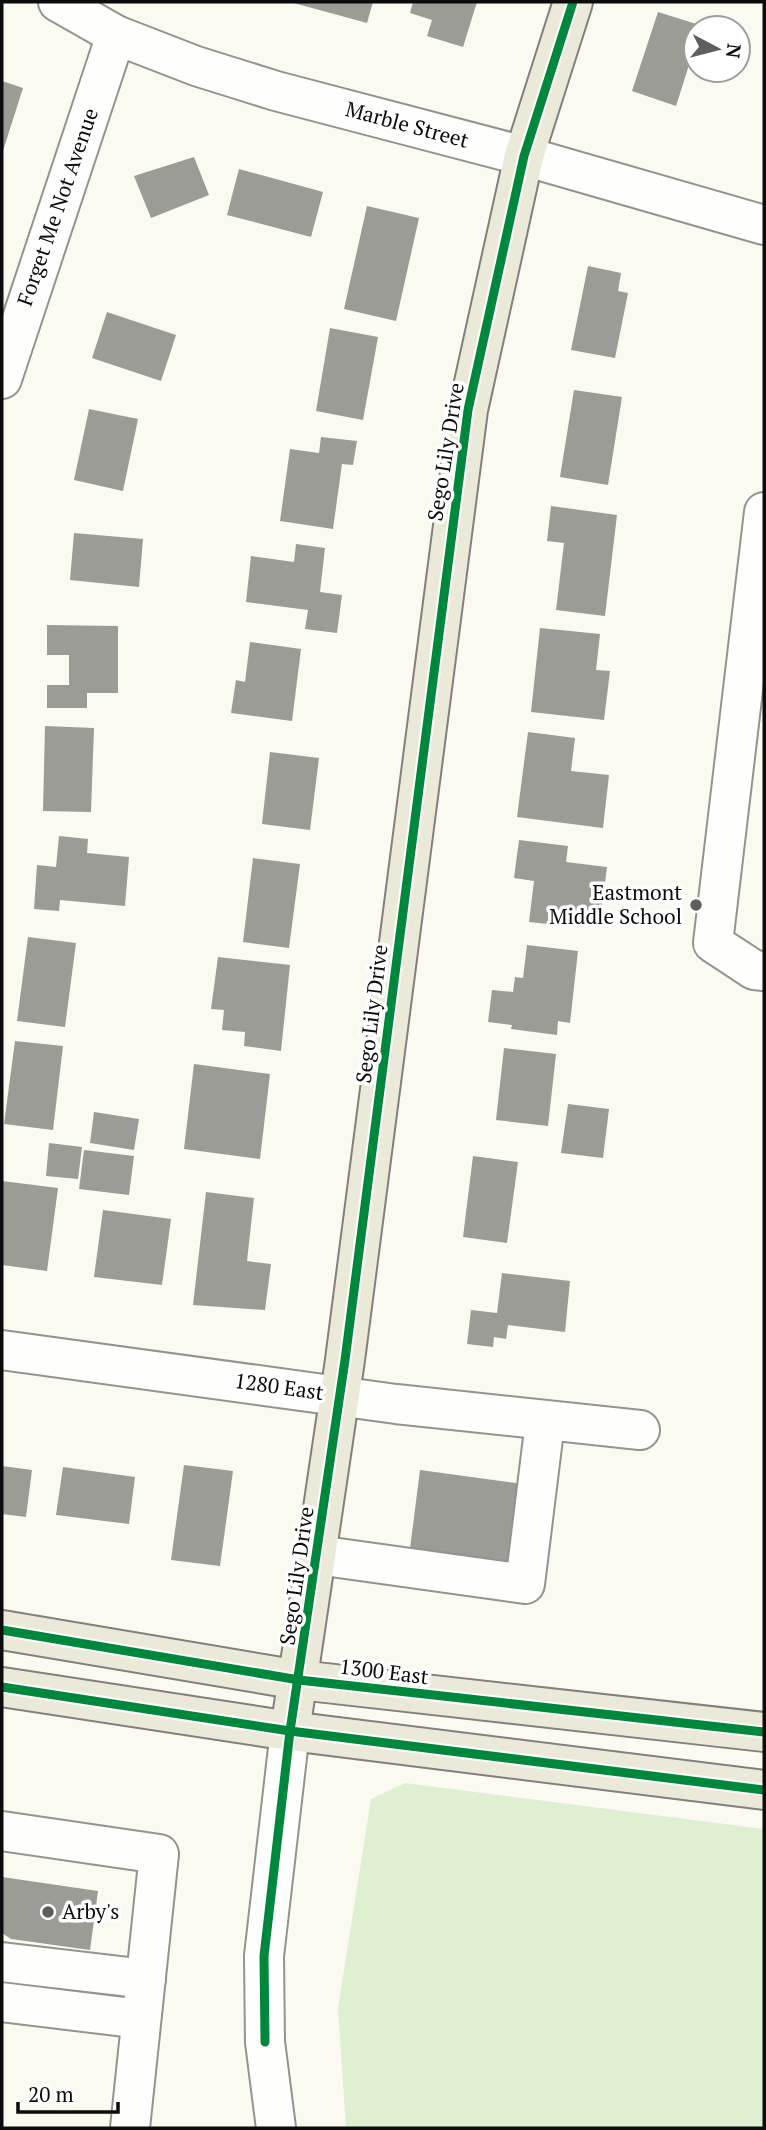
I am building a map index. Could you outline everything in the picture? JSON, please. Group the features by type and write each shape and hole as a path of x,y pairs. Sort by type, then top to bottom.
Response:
{"main road":[{"name":"Sego Lily Drive","path":"290,1731 341,1395 468,410 524,156 573,2"},
{"name":"1300 East","path":"2,1630 299,1680 764,1732"},
{"path":"2,1687 290,1731 764,1790"}],"street":[{"name":"Marble Street","path":"58,2 116,35 197,66 276,91 524,156 764,225"},
{"name":"Forget Me Not Avenue","path":"2,379 116,35"},
{"path":"764,512 713,943 754,970 764,971"},
{"name":"1280 East","path":"2,1350 545,1422 640,1430"},
{"path":"317,1555 525,1584 545,1422"},
{"name":"Sego Lily Drive","path":"276,2128 265,2042 264,1955 290,1731"},
{"path":"2,1831 159,1854 130,2128"},
{"path":"2,1962 146,1979"},
{"path":"2,2002 141,2019"}],"green space":[{"path":"405,1783 764,1829 764,2128 346,2128 338,2008 371,1799"}],"building":[{"path":"290,2 373,2 367,23"},
{"path":"413,2 477,2 463,47 427,36 432,20 410,13"},
{"path":"658,12 682,20 683,84 676,106 632,91"},
{"path":"2,81 23,88 2,154"},
{"path":"194,157 209,195 151,218 134,176"},
{"path":"239,169 323,192 311,237 227,215"},
{"path":"367,206 419,218 396,321 344,309"},
{"path":"588,266 621,273 618,291 628,293 615,358 571,350"},
{"path":"107,312 176,335 161,381 92,358"},
{"path":"330,328 378,337 363,420 316,411"},
{"path":"574,390 622,397 608,485 560,477"},
{"path":"89,409 138,419 123,491 74,480"},
{"path":"321,437 357,441 353,465 342,464 333,529 280,521 290,449 319,453"},
{"path":"551,506 617,515 605,616 556,610 564,543 547,541"},
{"path":"74,533 143,539 139,587 70,580"},
{"path":"296,544 325,548 320,592 342,595 337,633 305,629 308,610 246,602 251,556 294,562"},
{"path":"47,625 118,626 118,693 87,693 87,708 47,708 47,685 69,685 69,655 47,655"},
{"path":"540,628 600,634 596,670 610,671 604,720 531,712"},
{"path":"250,642 301,649 292,721 231,713 236,680 245,682"},
{"path":"45,726 94,728 91,812 43,811"},
{"path":"528,732 575,738 571,771 609,775 603,828 517,817"},
{"path":"270,752 319,758 310,830 262,824"},
{"path":"59,836 88,839 87,853 129,857 125,906 60,900 59,911 34,909 37,865 56,867"},
{"path":"519,840 568,846 566,862 607,867 601,915 559,909 557,925 529,922 534,881 514,878"},
{"path":"253,858 300,864 289,948 243,942"},
{"path":"28,937 76,943 65,1027 17,1021"},
{"path":"527,945 578,951 570,1023 558,1021 557,1035 511,1029 512,1025 488,1022 492,990 513,992 515,977 523,978"},
{"path":"218,957 290,965 281,1051 244,1046 245,1032 222,1030 224,1010 211,1009"},
{"path":"15,1041 63,1046 53,1130 4,1124"},
{"path":"504,1048 556,1054 548,1126 496,1120"},
{"path":"194,1064 270,1074 260,1159 184,1149"},
{"path":"568,1104 609,1109 603,1158 561,1153"},
{"path":"94,1112 139,1119 134,1150 90,1143"},
{"path":"49,1143 82,1147 78,1179 46,1176"},
{"path":"84,1150 134,1156 129,1195 79,1189"},
{"path":"473,1156 518,1162 507,1243 463,1237"},
{"path":"2,1181 58,1188 47,1271 2,1265"},
{"path":"206,1192 254,1198 247,1261 271,1264 265,1310 193,1305"},
{"path":"103,1210 171,1219 162,1285 94,1277"},
{"path":"502,1273 570,1281 565,1332 508,1325 506,1339 494,1337 493,1347 467,1344 471,1310 497,1313"},
{"path":"184,1465 233,1471 220,1566 171,1560"},
{"path":"2,1466 32,1470 26,1517 2,1514"},
{"path":"63,1467 135,1477 129,1524 56,1515"},
{"path":"420,1470 523,1484 512,1562 410,1549"},
{"name":"Arby's","path":"2,1877 98,1891 90,1950 11,1939 2,1933"}],"cycle path":[{"path":"265,2042 264,1956 290,1731 345,1360 468,410 524,156 573,2"},
{"path":"2,1630 299,1680 764,1732"},
{"path":"2,1687 290,1731 764,1790"}],"place":[{"name":"Eastmont Middle School","path":"696,905"},
{"name":"Arby's","path":"48,1912"}]}
